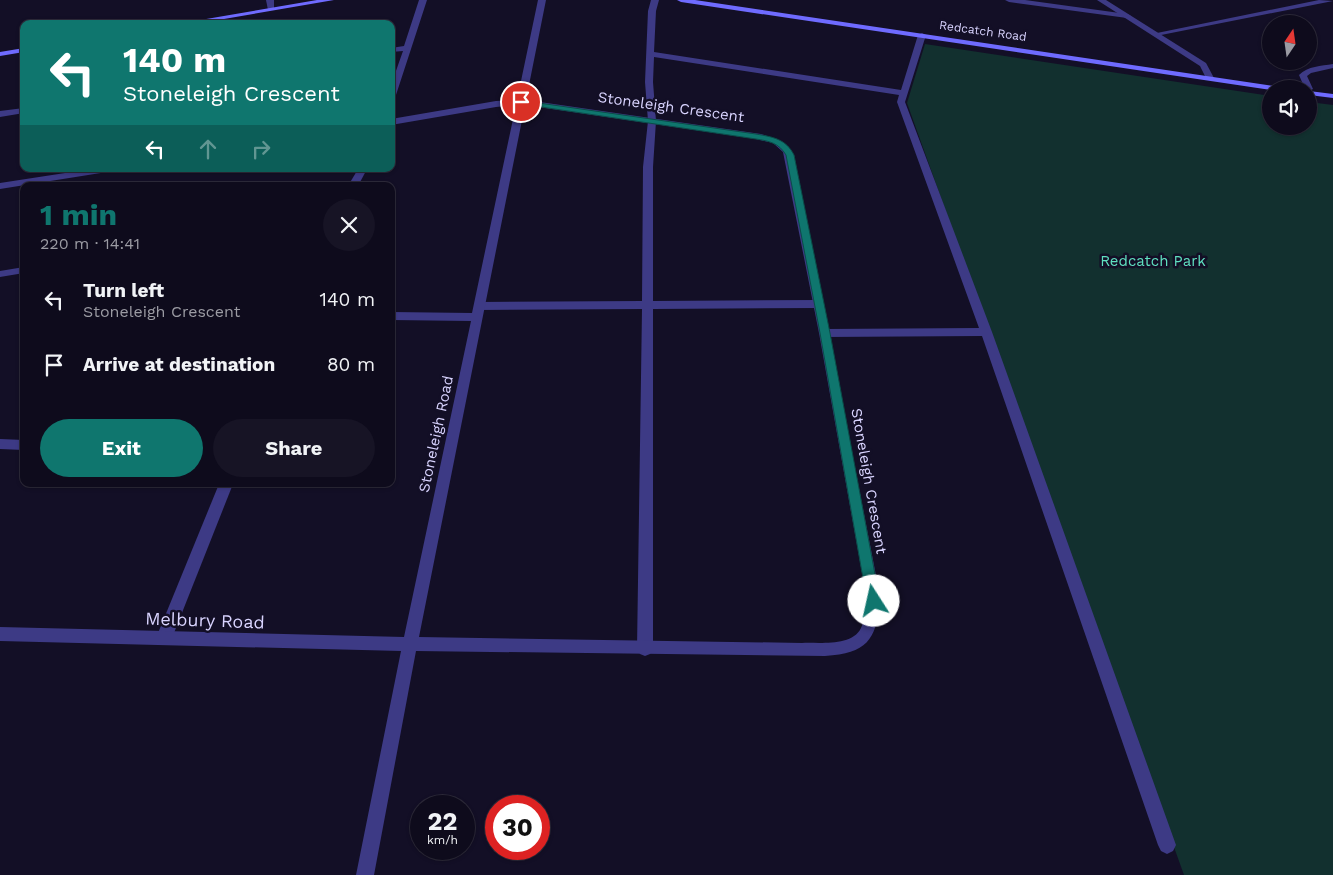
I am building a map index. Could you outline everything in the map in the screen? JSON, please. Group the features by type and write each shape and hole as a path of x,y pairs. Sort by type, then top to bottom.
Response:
{"main road":[{"path":"203,20 330,0"},
{"name":"Redcatch Road","path":"681,0 1262,86"},
{"path":"0,54 20,51"},
{"path":"1317,93 1333,96"}],"street":[{"path":"270,0 271,8"},
{"path":"395,86 423,0"},
{"name":"Stoneleigh Road","path":"365,875 410,644 542,0"},
{"path":"645,649 648,167 652,122 650,54 652,11 655,0"},
{"path":"1010,0 1127,16"},
{"path":"1101,0 1203,65 1210,78"},
{"path":"1156,34 1330,0"},
{"path":"922,35 901,102 986,332 1168,845"},
{"path":"395,50 407,48"},
{"path":"650,54 904,93"},
{"path":"1305,80 1303,75 1308,71 1333,66"},
{"name":"Stoneleigh Crescent","path":"395,121 496,104 521,102 762,137 775,140 786,147 790,155 825,333 874,601 871,622 862,639 843,648 645,649 410,644"},
{"path":"0,114 20,111"},
{"path":"25,182 88,172"},
{"path":"0,186 20,183"},
{"path":"0,274 20,271"},
{"path":"395,316 646,305 819,304"},
{"path":"825,333 986,332"},
{"path":"0,444 20,445"},
{"path":"164,638 225,487"},
{"name":"Melbury Road","path":"0,634 410,644"}],"green space":[{"name":"Redcatch Park","path":"925,44 1262,95 1262,135 1317,135 1317,103 1333,105 1333,875 1184,875 907,103"}],"route":[{"path":"521,102 756,136 775,140 786,147 790,155 825,333 874,601"}]}
